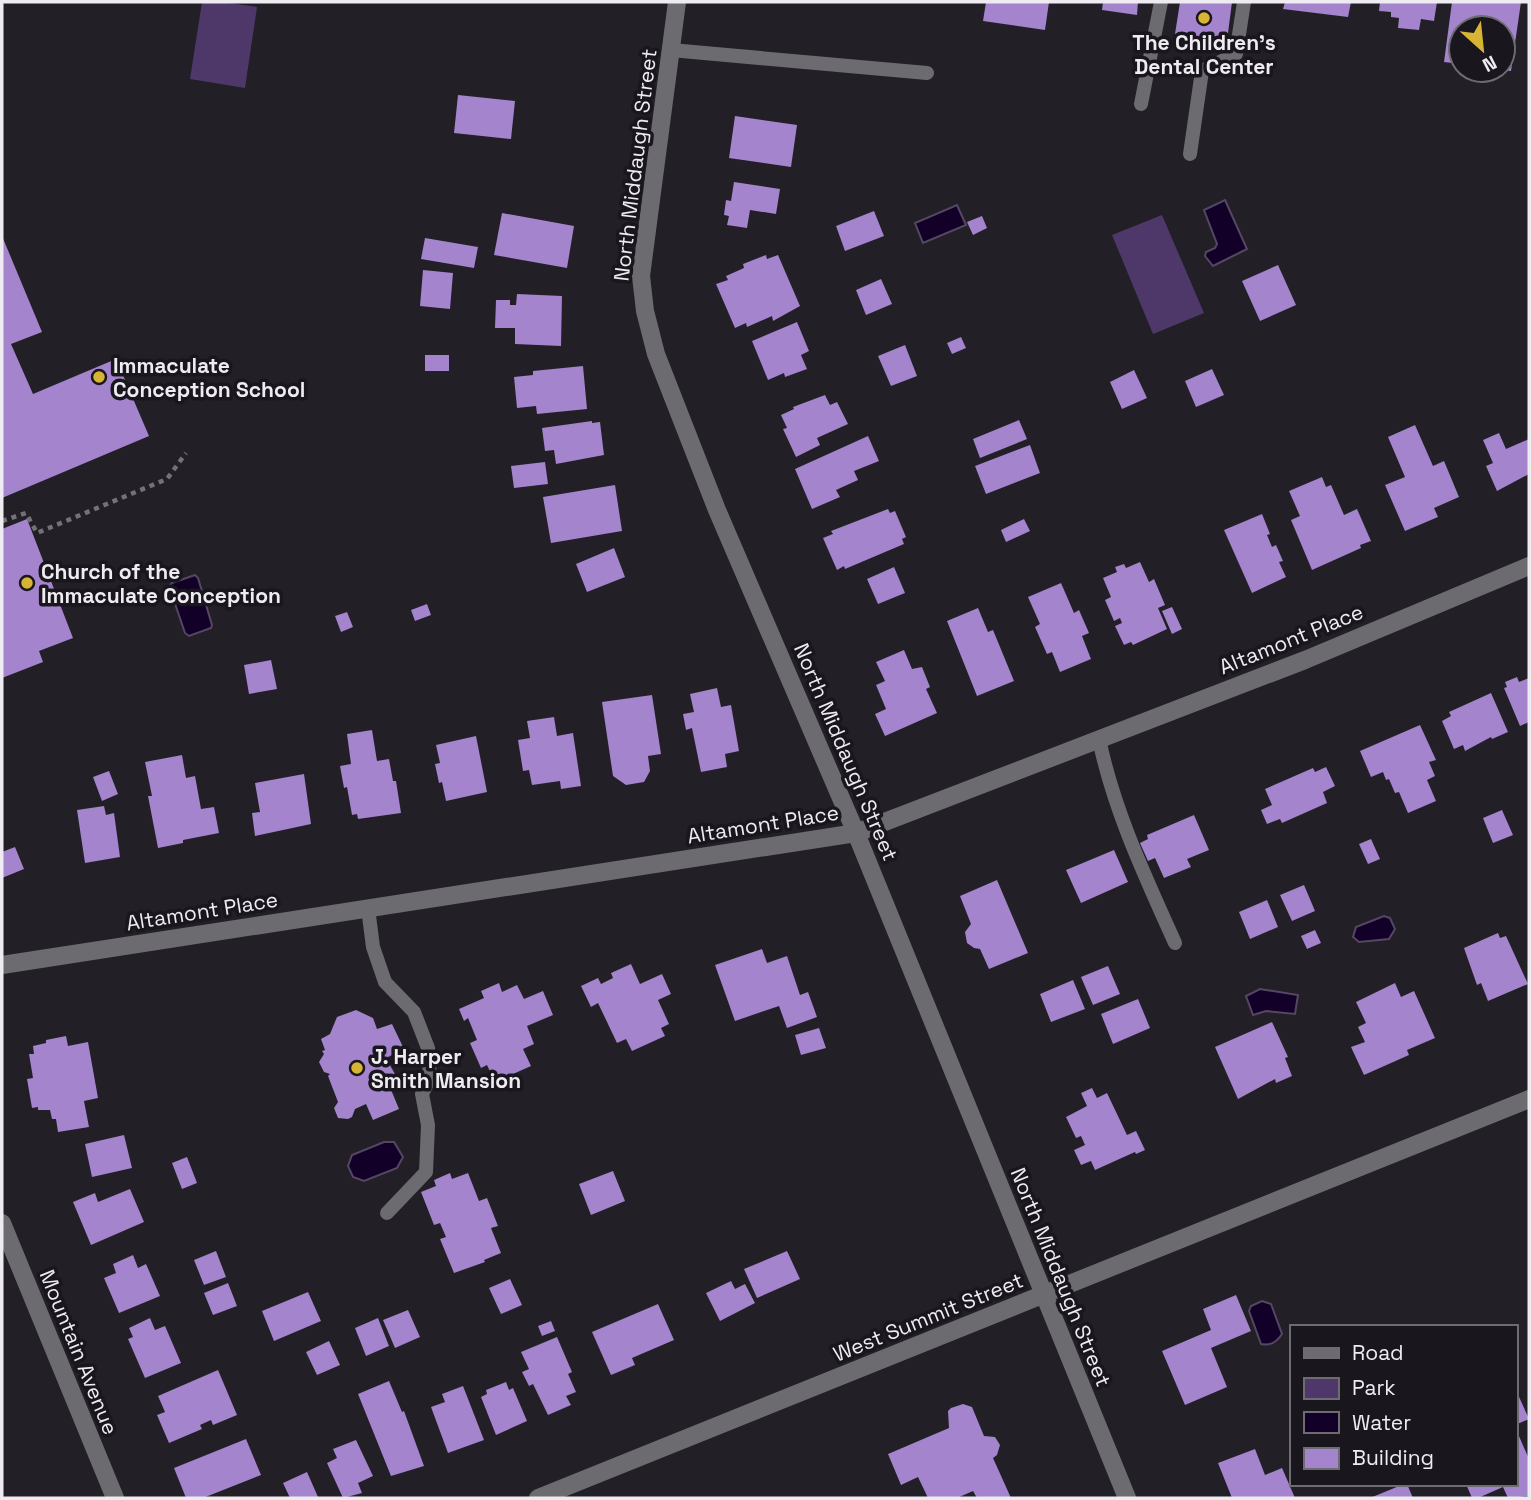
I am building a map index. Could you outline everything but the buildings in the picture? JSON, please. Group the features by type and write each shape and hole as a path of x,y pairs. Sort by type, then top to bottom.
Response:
{"street":[{"name":"North Middaugh Street","path":"677,2 641,276 645,311 656,354 717,510 856,833 1127,1498"},
{"name":"Altamont Place","path":"2,965 856,833 1305,660 1529,566"},
{"name":"West Summit Street","path":"538,1498 1529,1098"},
{"name":"Mountain Avenue","path":"2,1223 115,1498"}],"lane":[{"path":"1141,104 1161,2"},
{"path":"1190,154 1202,71 1236,54 1244,2"},
{"path":"671,50 928,73"},
{"path":"1098,740 1108,781 1133,851 1175,943"},
{"path":"369,908 373,947 385,982 414,1012 428,1048 430,1077 422,1094 428,1125 426,1172 387,1213"}],"path":[{"path":"2,522 26,513 37,533 167,479 186,453"}],"green space":[{"path":"202,2 257,7 245,88 190,79"},
{"path":"1162,215 1204,313 1153,334 1112,235"}],"water":[{"path":"1225,200 1247,249 1213,266 1205,256 1206,252 1217,244 1204,210"},
{"path":"957,205 966,225 923,243 915,223"},
{"path":"195,575 212,625 211,628 189,636 185,633 169,586"},
{"path":"1384,916 1390,918 1395,929 1389,939 1359,942 1353,937 1356,927"},
{"path":"1260,989 1298,995 1295,1014 1266,1011 1253,1015 1246,996"},
{"path":"384,1142 394,1142 403,1157 397,1168 364,1181 353,1177 348,1166 352,1155"},
{"path":"1262,1301 1271,1304 1282,1334 1276,1341 1267,1344 1261,1344 1249,1311 1251,1306"}],"place":[{"name":"The Children's Dental Center","path":"1204,18"},
{"name":"Immaculate Conception School","path":"99,377"},
{"name":"Church of the Immaculate Conception","path":"27,583"},
{"name":"J. Harper Smith Mansion","path":"357,1068"}]}
